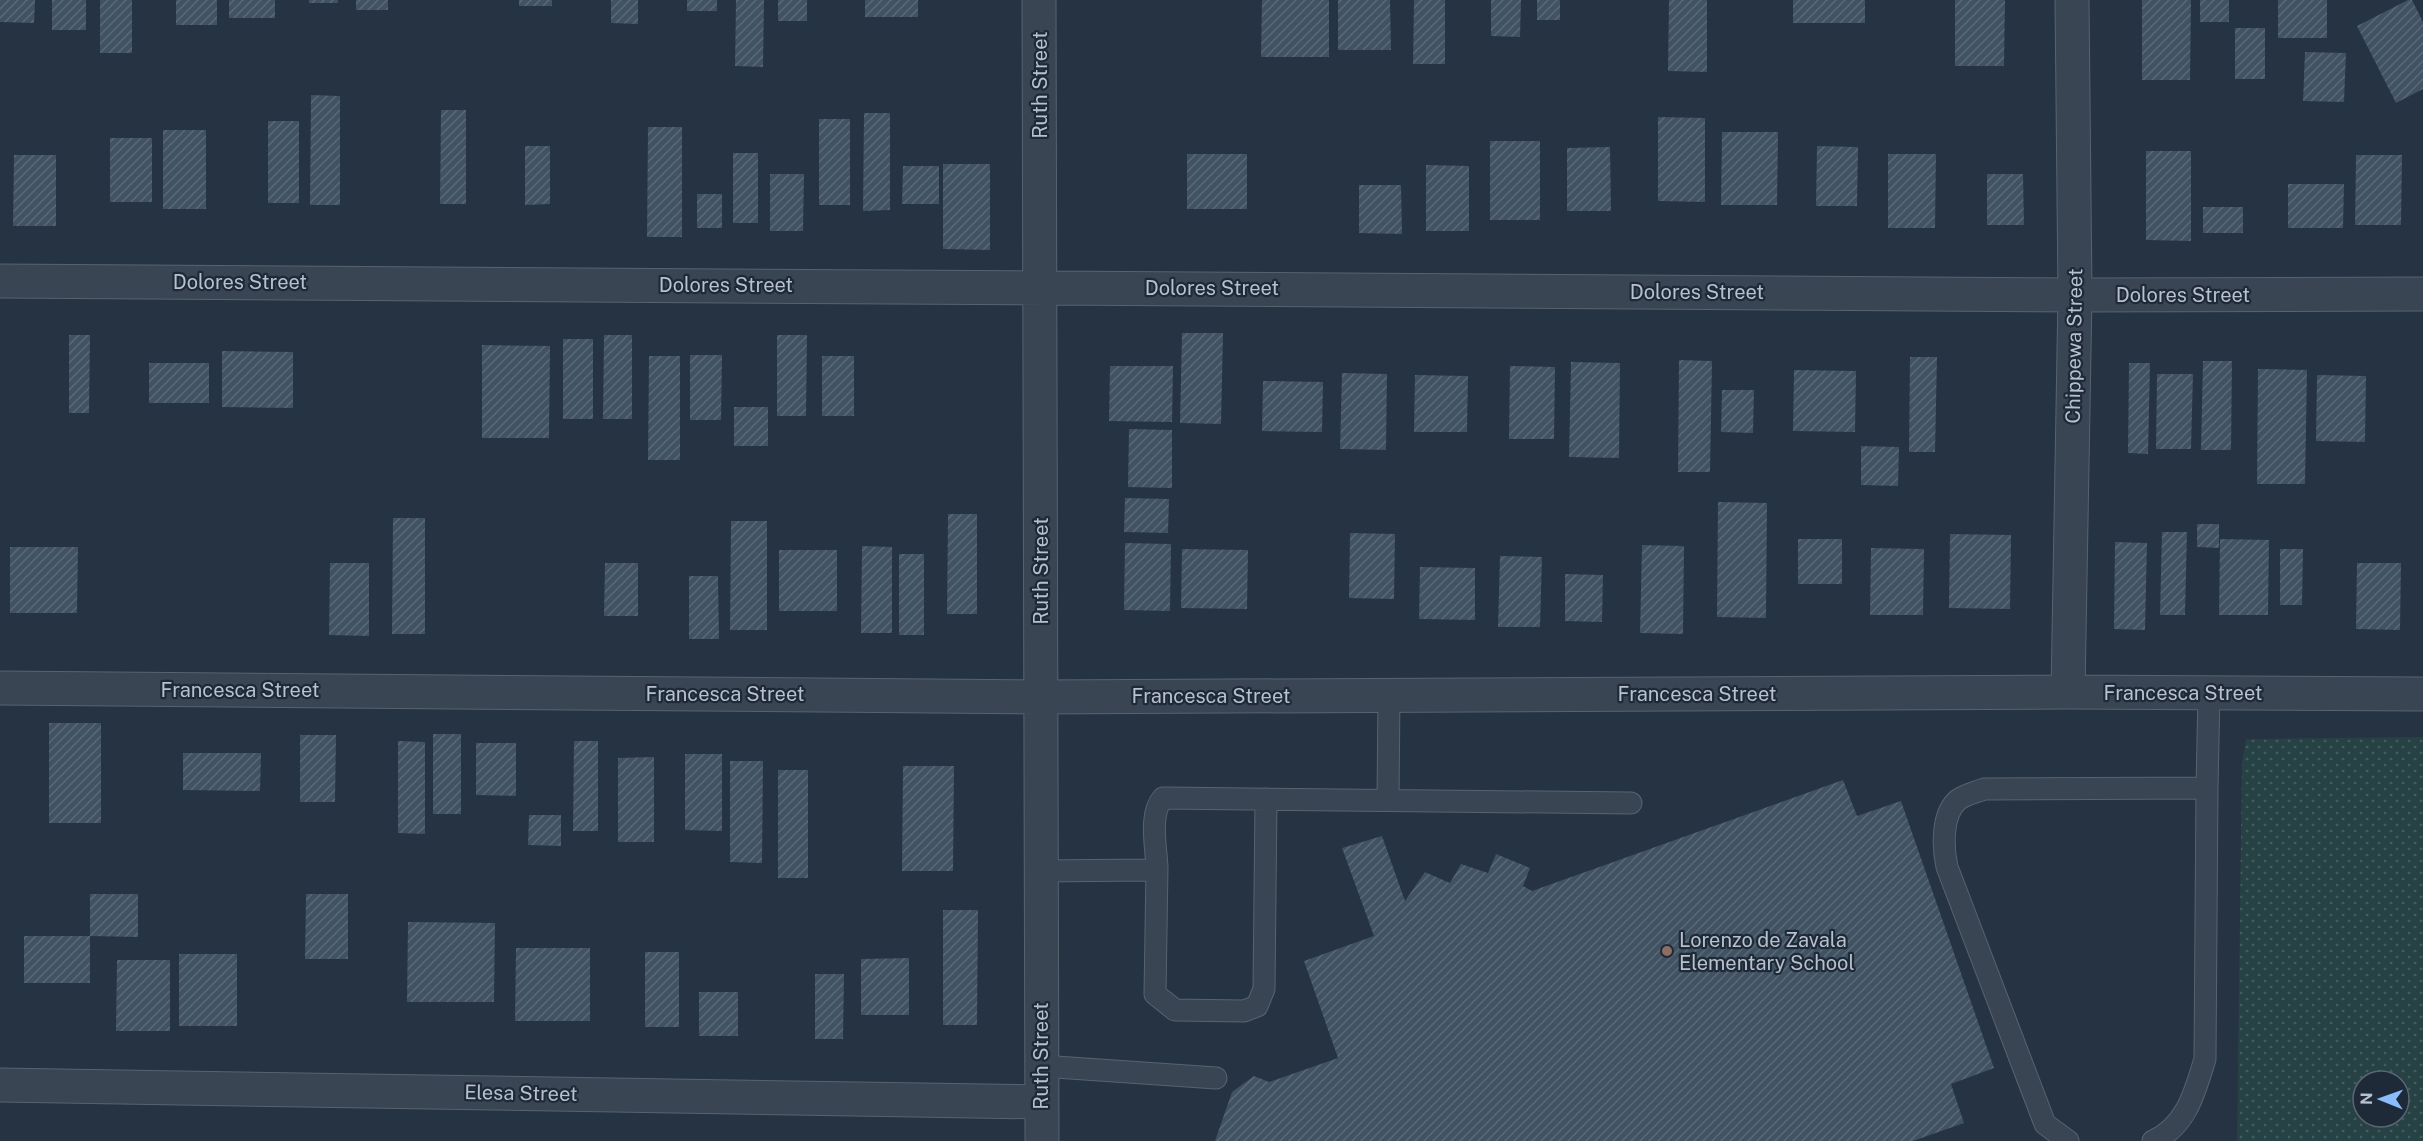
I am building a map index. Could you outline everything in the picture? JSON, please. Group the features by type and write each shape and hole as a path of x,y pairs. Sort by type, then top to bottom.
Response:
{"street":[{"name":"Ruth Street","path":"1039,0 1042,1141"},
{"name":"Chippewa Street","path":"2068,692 2075,295 2072,0"},
{"name":"Dolores Street","path":"0,281 2075,295 2423,294"},
{"name":"Francesca Street","path":"0,688 1040,697 2068,692 2423,694"},
{"name":"Elesa Street","path":"0,1085 1041,1102"}],"lane":[{"path":"2153,1141 2182,1119 2192,1101 2205,1059 2206,788 2209,693"},
{"path":"1388,800 1389,695"},
{"path":"2068,1141 2045,1124 1947,867 1942,847 1948,817 1958,800 1984,789 2206,788"},
{"path":"1266,799 1264,989 1257,1006 1244,1011 1175,1010 1155,994 1156,813 1158,803 1163,798 1388,800 1631,803"},
{"path":"1040,871 1148,870 1156,867"},
{"path":"1041,1066 1216,1078"}],"green space":[{"path":"2423,737 2423,1141 2237,1141 2242,762 2246,739"}],"building":[{"path":"0,0 35,0 34,23 0,22"},
{"path":"52,0 86,0 86,30 52,30"},
{"path":"100,0 132,0 132,53 100,53"},
{"path":"176,0 217,0 217,25 176,25"},
{"path":"229,0 275,0 275,18 229,18"},
{"path":"309,0 338,0 338,3 309,3"},
{"path":"356,0 388,0 388,10 356,10"},
{"path":"519,0 552,0 552,6 519,6"},
{"path":"611,0 638,0 638,24 611,23"},
{"path":"687,0 717,0 717,11 687,11"},
{"path":"736,0 764,0 763,67 735,66"},
{"path":"778,0 807,0 807,21 778,21"},
{"path":"865,0 918,0 918,17 865,17"},
{"path":"1262,0 1329,0 1329,57 1261,57"},
{"path":"1338,0 1390,0 1391,50 1338,50"},
{"path":"1414,0 1445,0 1445,64 1413,64"},
{"path":"1491,0 1521,0 1520,37 1491,36"},
{"path":"1537,0 1560,0 1560,20 1537,20"},
{"path":"1669,0 1707,0 1707,72 1668,71"},
{"path":"1793,0 1865,0 1865,23 1793,23"},
{"path":"1955,0 2005,0 2004,66 1955,66"},
{"path":"2142,0 2191,0 2190,80 2142,80"},
{"path":"2200,0 2229,0 2229,22 2200,22"},
{"path":"2278,0 2327,0 2327,38 2278,38"},
{"path":"2412,0 2423,22 2423,89 2396,103 2357,26"},
{"path":"2235,28 2265,28 2265,79 2235,79"},
{"path":"2305,52 2346,53 2344,102 2303,101"},
{"path":"311,95 340,96 340,205 310,205"},
{"path":"441,110 466,110 466,204 440,204"},
{"path":"864,113 890,113 890,210 863,211"},
{"path":"1658,117 1705,118 1705,202 1658,201"},
{"path":"819,119 850,119 850,205 819,205"},
{"path":"268,121 299,121 299,203 268,203"},
{"path":"648,127 682,127 682,237 647,237"},
{"path":"163,130 206,130 206,209 163,209"},
{"path":"1722,132 1778,132 1777,205 1721,205"},
{"path":"110,138 152,138 152,202 110,202"},
{"path":"1490,141 1540,141 1540,220 1490,220"},
{"path":"525,146 550,146 550,204 525,205"},
{"path":"1817,146 1858,147 1857,206 1816,206"},
{"path":"1610,147 1611,211 1567,211 1567,148"},
{"path":"2146,151 2191,151 2191,241 2146,240"},
{"path":"733,153 758,153 758,223 733,223"},
{"path":"1187,154 1247,154 1247,209 1187,209"},
{"path":"1888,154 1936,154 1935,228 1888,228"},
{"path":"14,155 56,155 56,226 13,226"},
{"path":"2356,155 2402,155 2401,225 2355,225"},
{"path":"943,164 990,164 990,250 943,249"},
{"path":"1426,165 1469,166 1469,231 1426,231"},
{"path":"903,166 939,166 939,204 902,204"},
{"path":"770,174 804,174 803,231 770,231"},
{"path":"1987,174 2023,174 2024,225 1987,225"},
{"path":"2288,184 2344,184 2343,228 2288,228"},
{"path":"1359,185 1401,185 1402,234 1359,233"},
{"path":"697,194 722,194 722,228 697,228"},
{"path":"2203,207 2243,207 2243,233 2203,233"},
{"path":"1182,333 1223,333 1221,424 1180,423"},
{"path":"69,335 90,335 89,413 69,413"},
{"path":"604,335 632,335 632,419 603,419"},
{"path":"777,335 807,335 806,416 777,416"},
{"path":"563,339 593,339 593,419 563,419"},
{"path":"482,345 550,346 549,438 482,438"},
{"path":"222,351 293,352 293,408 222,407"},
{"path":"690,355 722,355 721,420 690,420"},
{"path":"649,356 680,356 680,460 648,460"},
{"path":"822,356 854,356 854,416 822,416"},
{"path":"1910,357 1937,357 1935,452 1909,452"},
{"path":"1679,360 1712,361 1710,472 1678,472"},
{"path":"2203,361 2232,361 2231,450 2201,450"},
{"path":"1571,362 1620,363 1619,458 1569,457"},
{"path":"149,363 209,363 209,403 149,403"},
{"path":"2129,363 2150,363 2148,454 2128,453"},
{"path":"1110,366 1173,366 1172,422 1109,421"},
{"path":"1510,366 1555,367 1554,439 1509,439"},
{"path":"2258,369 2307,370 2305,484 2257,484"},
{"path":"1794,370 1856,371 1855,432 1793,431"},
{"path":"1342,373 1387,374 1386,450 1340,449"},
{"path":"2157,374 2193,374 2191,449 2156,449"},
{"path":"1415,375 1468,376 1467,432 1414,432"},
{"path":"2317,375 2366,376 2365,442 2316,441"},
{"path":"1263,381 1323,382 1322,432 1262,431"},
{"path":"1722,390 1754,390 1753,433 1721,432"},
{"path":"734,407 768,407 768,446 734,446"},
{"path":"1129,429 1172,430 1172,488 1128,487"},
{"path":"1861,446 1899,447 1898,486 1861,485"},
{"path":"1125,498 1169,499 1168,533 1124,532"},
{"path":"1718,502 1767,503 1766,618 1717,617"},
{"path":"948,514 977,514 977,614 947,614"},
{"path":"393,518 425,518 425,634 392,634"},
{"path":"731,521 767,521 767,630 730,630"},
{"path":"2197,524 2219,524 2219,548 2197,547"},
{"path":"2162,532 2187,532 2185,615 2160,615"},
{"path":"1350,533 1395,534 1394,599 1349,598"},
{"path":"1950,534 2011,535 2010,609 1949,608"},
{"path":"1798,539 1842,539 1842,584 1798,584"},
{"path":"2220,539 2269,540 2268,615 2219,615"},
{"path":"2115,542 2147,543 2145,630 2114,629"},
{"path":"1125,543 1171,544 1170,611 1124,610"},
{"path":"1642,545 1684,546 1683,634 1640,633"},
{"path":"862,546 892,547 892,633 861,633"},
{"path":"10,547 78,547 77,613 10,613"},
{"path":"1871,548 1924,549 1923,615 1870,615"},
{"path":"1182,549 1248,550 1247,609 1181,608"},
{"path":"2280,549 2303,549 2302,605 2280,605"},
{"path":"779,550 837,550 837,611 779,611"},
{"path":"899,554 924,554 924,635 899,635"},
{"path":"1500,556 1542,557 1540,627 1498,627"},
{"path":"330,563 369,563 369,636 329,635"},
{"path":"605,563 638,563 638,616 604,616"},
{"path":"2357,563 2401,563 2400,630 2356,629"},
{"path":"1420,567 1475,568 1475,620 1419,619"},
{"path":"1565,574 1603,575 1602,622 1565,621"},
{"path":"689,576 718,576 719,639 689,639"},
{"path":"49,723 101,723 101,823 49,823"},
{"path":"433,734 461,734 461,814 433,814"},
{"path":"300,735 336,735 335,802 300,802"},
{"path":"398,741 425,742 425,834 398,833"},
{"path":"574,741 598,741 598,831 573,831"},
{"path":"476,743 516,743 516,796 476,795"},
{"path":"183,753 261,753 260,791 183,790"},
{"path":"685,754 722,754 722,831 685,830"},
{"path":"654,757 654,842 618,842 618,758"},
{"path":"730,761 763,761 762,863 730,862"},
{"path":"903,766 954,766 953,871 902,871"},
{"path":"778,770 808,770 808,878 778,878"},
{"path":"1843,780 1857,816 1901,801 1994,1068 1951,1084 1964,1123 1913,1141 1215,1141 1232,1092 1254,1076 1269,1082 1338,1058 1304,961 1374,936 1342,848 1382,836 1405,901 1425,872 1450,883 1461,864 1488,873 1496,854 1530,868 1523,886 1532,891"},
{"path":"529,815 561,815 561,846 528,845"},
{"path":"90,894 138,894 138,937 90,936"},
{"path":"306,894 348,894 348,959 305,959"},
{"path":"943,910 978,910 977,1025 943,1025"},
{"path":"408,922 495,923 494,1002 407,1002"},
{"path":"24,936 90,936 90,983 24,983"},
{"path":"516,948 590,948 590,1021 515,1021"},
{"path":"645,952 679,952 679,1027 645,1027"},
{"path":"179,954 237,954 237,1026 179,1026"},
{"path":"909,958 909,1015 861,1015 861,959"},
{"path":"117,960 170,960 170,1031 116,1031"},
{"path":"815,974 844,974 843,1039 815,1039"},
{"path":"699,992 738,992 738,1036 699,1036"}],"place":[{"name":"Lorenzo de Zavala Elementary School","path":"1667,951"}]}
